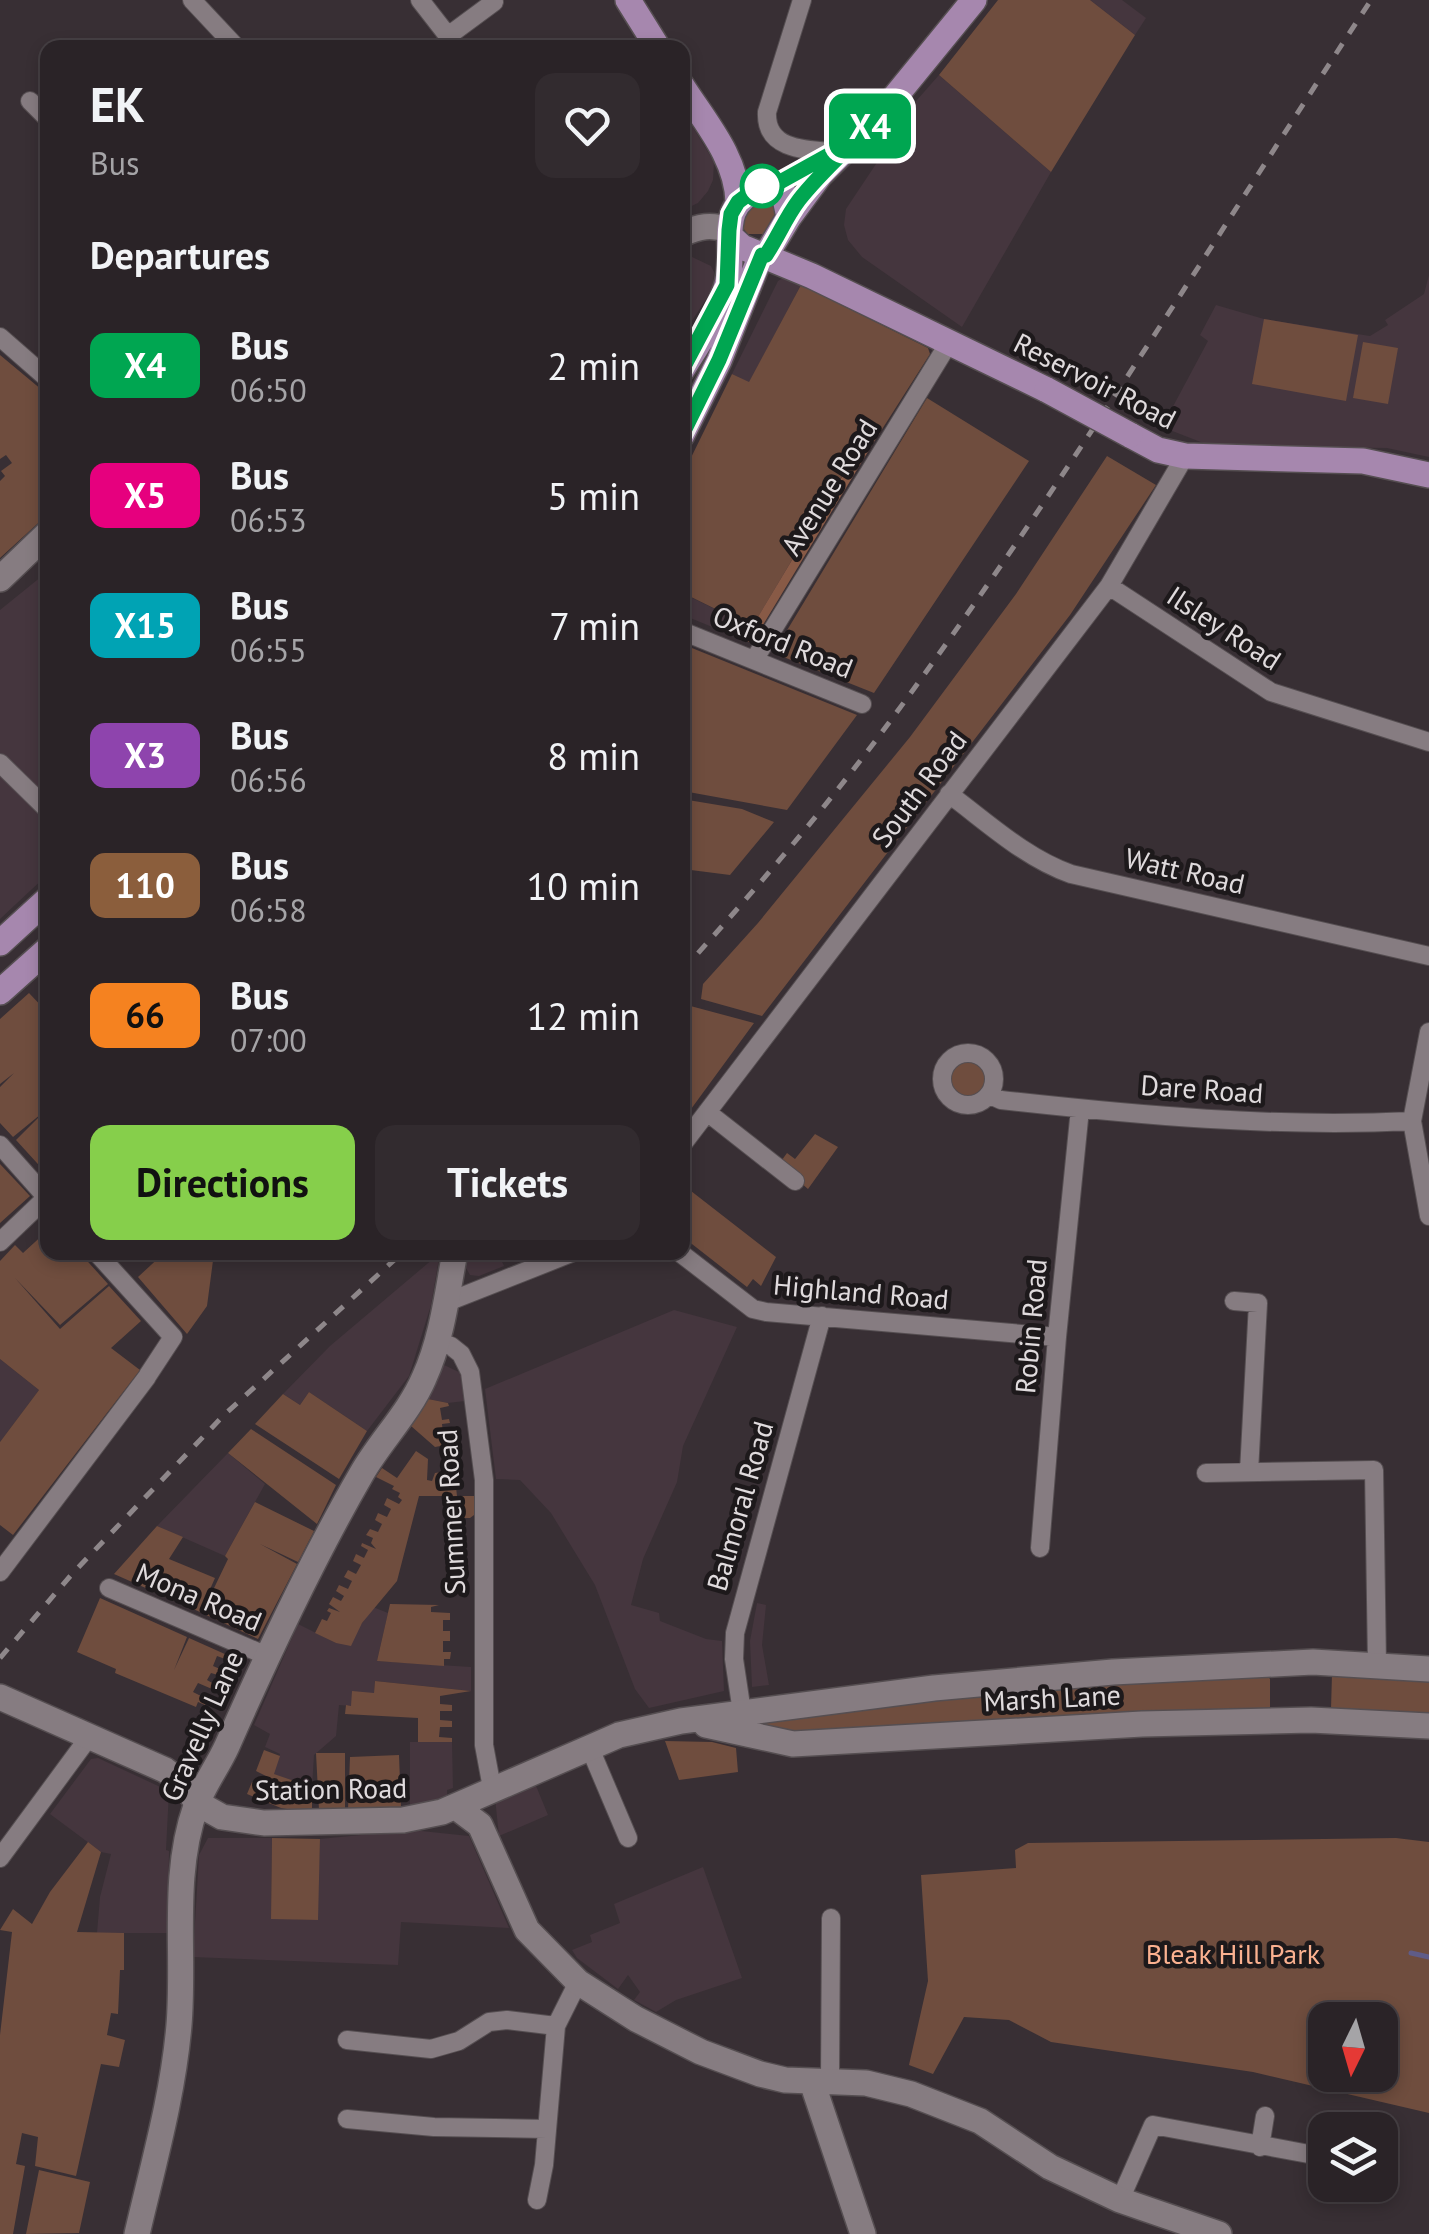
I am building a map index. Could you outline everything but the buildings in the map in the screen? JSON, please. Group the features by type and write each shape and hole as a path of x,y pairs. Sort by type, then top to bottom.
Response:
{"main road":[{"path":"628,0 653,40"},
{"path":"690,419 764,255 820,175 881,114 974,0"},
{"path":"690,98 738,178 738,202 731,214 729,233 727,285 690,355"},
{"path":"697,108 767,187 784,194 796,254 812,276"},
{"path":"738,202 834,152 881,114"},
{"path":"690,230 716,226 742,247 764,255"},
{"name":"Reservoir Road","path":"764,255 1047,390 1158,450 1185,456 1363,462 1429,475"},
{"path":"0,579 40,542"},
{"path":"0,943 40,906"},
{"path":"0,992 40,959"},
{"path":"437,1342 453,1260"},
{"name":"Gravelly Lane","path":"137,2234 178,2036 182,1878 197,1802 218,1767 267,1656 364,1468 412,1404 437,1342"},
{"name":"Marsh Lane","path":"456,1806 636,1729 742,1712 1082,1674 1313,1662 1429,1669"},
{"name":"Station Road","path":"0,1696 165,1770 184,1784 197,1802 222,1817 264,1823 403,1820 456,1806"},
{"name":"Marsh Lane","path":"681,1721 793,1744 1142,1724 1311,1720 1429,1726"},
{"path":"456,1806 480,1825 527,1930 578,1982 636,2018 716,2058 760,2074 866,2083 911,2094 980,2121 1050,2167 1120,2200 1219,2234"},
{"path":"821,2082 863,2234"}],"street":[{"path":"192,0 230,40"},
{"path":"420,0 448,36 494,2"},
{"path":"802,0 766,124 773,136 789,148 834,152"},
{"path":"30,101 40,112"},
{"path":"0,337 40,373"},
{"name":"Avenue Road","path":"754,660 950,342"},
{"name":"South Road","path":"690,1134 1109,586 1185,456"},
{"name":"Ilsley Road","path":"1109,586 1272,692 1429,742"},
{"name":"Oxford Road","path":"690,634 862,704"},
{"path":"0,763 40,802"},
{"name":"Watt Road","path":"950,794 1028,852 1071,874 1429,956"},
{"path":"1429,1032 1412,1121 1429,1216"},
{"name":"Dare Road","path":"990,1095 1001,1100 1080,1109 1294,1122 1412,1121"},
{"name":"Robin Road","path":"1040,1548 1080,1109"},
{"path":"707,1112 795,1180"},
{"path":"0,1146 40,1190"},
{"path":"0,1242 40,1205"},
{"path":"0,1572 173,1337 103,1260"},
{"path":"445,1303 554,1260"},
{"name":"Highland Road","path":"690,1260 753,1308 1057,1337"},
{"path":"1234,1301 1258,1303 1249,1472"},
{"name":"Balmoral Road","path":"742,1712 734,1659 735,1633 822,1316"},
{"name":"Summer Road","path":"437,1342 461,1354 470,1372 484,1480 484,1744 492,1788"},
{"path":"1206,1473 1374,1470 1377,1664"},
{"name":"Mona Road","path":"109,1588 267,1656"},
{"path":"0,1858 89,1738"},
{"path":"589,1746 628,1838"},
{"path":"821,2082 831,1918"},
{"path":"537,2200 556,2026 578,1982"},
{"path":"347,2040 431,2049 459,2042 489,2022 507,2020 556,2026"},
{"path":"1260,2147 1264,2116"},
{"path":"347,2119 434,2127 547,2129"},
{"path":"1120,2200 1153,2125 1308,2154"}],"shaded area":[{"path":"1090,0 1122,0 1146,18 1135,35"},
{"path":"939,75 1051,172 962,327 862,257 848,240 844,225 846,209 878,161 880,145"},
{"path":"690,123 714,162 713,180 698,203 690,207"},
{"path":"690,258 711,266 714,272 713,289 690,324"},
{"path":"1429,275 1429,457 1387,448 1211,446 1162,427 1208,341 1200,335 1216,305 1264,319 1370,336 1388,325 1385,320 1424,294"},
{"path":"783,278 801,285 749,383 732,374 778,281"},
{"path":"864,440 872,445 752,643 744,640"},
{"path":"40,578 40,882 0,919 0,610"},
{"path":"690,597 752,627 744,640 690,618"},
{"path":"432,1260 439,1260 431,1305 409,1376 367,1431 309,1392 300,1405 283,1394 330,1346"},
{"path":"467,1260 501,1260 504,1266 479,1276 470,1275"},
{"path":"674,1310 737,1327 683,1446 677,1482 643,1559 631,1605 659,1613 660,1621 706,1639 722,1641 724,1691 649,1708 635,1689 595,1585 551,1513 520,1480 496,1479 485,1389"},
{"path":"0,1359 39,1390 0,1442"},
{"path":"444,1365 461,1373 465,1401 428,1399"},
{"path":"228,1453 265,1484 225,1556 157,1526"},
{"path":"757,1603 766,1605 762,1645 769,1685 752,1687 750,1641"},
{"path":"373,1607 388,1613 377,1661 471,1667 471,1691 375,1681 374,1693 351,1706 339,1705 336,1736 314,1755 312,1787 273,1774 280,1754 265,1747 270,1734 254,1725 298,1624 336,1643 362,1623"},
{"path":"410,1742 452,1742 453,1788 447,1790 447,1797 410,1806"},
{"path":"98,1758 169,1791 168,1933 97,1933 100,1897 111,1854 101,1852 50,1814 91,1759"},
{"path":"534,1781 548,1815 499,1836 495,1798"},
{"path":"412,1830 469,1836 509,1928 401,1922 398,1965 193,1957 199,1855 208,1838 272,1838 271,1918 317,1920 320,1839"},
{"path":"703,1867 742,1978 676,2000 656,2012 634,2000 640,1992 628,1975 618,1989 577,1958 572,1950 592,1942 590,1935 620,1923 614,1904"}],"green space":[{"path":"998,0 1090,0 1135,35 1051,172 939,75"},
{"path":"767,201 779,212 768,234 748,234 742,227 746,210"},
{"path":"801,285 928,348 930,354 872,445 863,441 752,627 690,596 690,460 732,374 749,382"},
{"path":"1264,319 1358,335 1346,401 1252,384"},
{"path":"1363,342 1398,348 1388,404 1353,398"},
{"path":"0,355 40,388 40,521 0,558 0,481 5,476 1,471 12,463 6,455 0,459"},
{"path":"927,398 1029,461 874,693 781,656 777,647"},
{"path":"1107,456 1156,485 1070,615 762,1016 701,999 703,984 910,737 1016,594"},
{"path":"690,647 857,715 787,810 690,792"},
{"path":"690,800 742,809 774,822 730,875 690,870"},
{"path":"29,993 40,1005 40,1115 13,1137 0,1123 0,1087 14,1073 0,1084 0,1019"},
{"path":"690,1006 754,1023 690,1110"},
{"path":"968,1061 981,1066 986,1079 981,1092 968,1097 955,1092 950,1079 955,1066"},
{"path":"40,1116 40,1166 16,1140"},
{"path":"815,1134 838,1147 808,1189 779,1164 787,1153 795,1159"},
{"path":"0,1164 30,1196 0,1223"},
{"path":"690,1190 776,1257 761,1286 753,1279 747,1287 690,1242"},
{"path":"40,1237 40,1260 86,1260 108,1284 60,1325 15,1278 60,1329 109,1286 141,1321 111,1348 140,1370 13,1535 0,1525 0,1442 39,1390 0,1359 0,1261 15,1245 23,1253"},
{"path":"156,1260 213,1260 207,1306 187,1334 138,1277"},
{"path":"309,1392 367,1431 339,1479 255,1424 283,1394 300,1405"},
{"path":"428,1399 448,1403 449,1406 440,1408 442,1420 449,1419 450,1423 442,1424 443,1433 451,1432 452,1439 446,1440 446,1445 435,1447 411,1426"},
{"path":"251,1429 336,1485 317,1524 228,1453"},
{"path":"416,1451 428,1459 427,1480 432,1481 435,1473 454,1470 457,1496 474,1496 474,1515 457,1518 456,1496 419,1496 397,1581 362,1623 351,1646 315,1633 322,1619 327,1621 329,1608 340,1612 329,1604 333,1597 341,1601 344,1596 336,1591 339,1585 348,1589 352,1581 344,1577 348,1570 356,1574 361,1565 353,1561 356,1554 364,1558 368,1550 362,1543 376,1549 371,1543 373,1538 366,1535 370,1529 378,1532 382,1524 375,1520 378,1513 387,1517 391,1509 384,1505 387,1498 399,1504 402,1500 398,1497 400,1493 392,1489 394,1486 376,1477 382,1468 397,1478"},
{"path":"255,1502 314,1531 298,1562 260,1544 297,1564 258,1639 202,1613 228,1559 225,1556"},
{"path":"157,1526 183,1537 169,1559 215,1578 200,1612 114,1574"},
{"path":"100,1598 187,1637 174,1670 189,1638 227,1655 225,1659 217,1656 213,1666 220,1669 218,1675 211,1673 207,1680 214,1684 212,1689 198,1683 193,1692 207,1699 205,1705 198,1702 196,1707 115,1673 116,1669 77,1652"},
{"path":"390,1604 439,1605 431,1607 431,1612 450,1613 450,1620 443,1620 443,1631 450,1631 450,1641 443,1641 443,1652 451,1652 450,1659 444,1659 444,1666 377,1661"},
{"path":"1266,1674 1270,1679 1270,1707 1266,1711 839,1738 759,1728 760,1722 1051,1685"},
{"path":"1332,1674 1429,1676 1429,1721 1331,1709"},
{"path":"375,1681 471,1691 440,1696 440,1704 452,1705 452,1711 440,1711 440,1720 452,1721 452,1727 440,1727 439,1737 452,1738 452,1742 418,1742 418,1718 345,1714 346,1705 351,1706 352,1691 374,1693"},
{"path":"665,1741 712,1742 736,1748 738,1772 679,1780"},
{"path":"264,1750 280,1756 274,1774 312,1787 312,1813 281,1808 247,1794 252,1782 261,1786 268,1777 256,1771"},
{"path":"316,1753 345,1753 345,1810 319,1810"},
{"path":"399,1755 401,1807 348,1810 350,1757"},
{"path":"272,1838 320,1839 318,1920 271,1919"},
{"name":"Bleak Hill Park","path":"1396,1838 1429,1842 1429,2113 1339,2092 1398,2092 1398,2002 1308,2002 1308,2085 1253,2072 1051,2042 1009,2020 964,2017 933,2074 909,2065 928,1981 921,1875 1016,1868 1015,1850 1028,1843"},
{"path":"88,1842 101,1852 77,1932 124,1933 118,2014 111,2013 107,2035 125,2040 119,2067 101,2064 76,2176 35,2166 38,2137 22,2133 16,2164 25,2166 13,2234 0,2234 0,2035 12,1932 0,1930 13,1909 32,1924 50,1892"},
{"path":"39,2170 90,2182 79,2233 26,2234"}],"waterway":[{"path":"1411,1953 1429,1957"}],"railway":[{"path":"690,962 841,785 954,632 1076,454 1371,0"},
{"path":"0,1658 72,1574 224,1415 394,1260"}],"bus line":[{"name":"X4","path":"690,358 727,285 731,214 738,202 754,190 771,187 834,152 881,114 820,175 795,205 766,255 762,255 690,419"}]}
